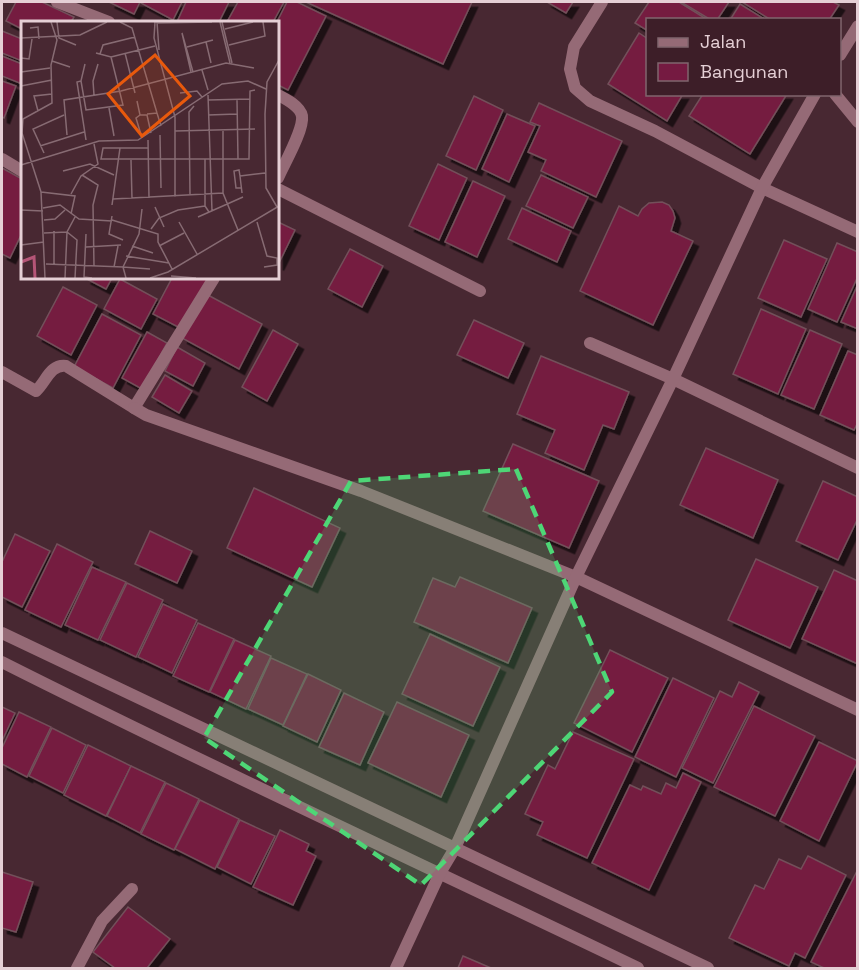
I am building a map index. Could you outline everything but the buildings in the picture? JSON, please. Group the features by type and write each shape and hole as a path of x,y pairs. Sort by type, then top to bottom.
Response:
{"street":[{"path":"57,2 106,21"},
{"path":"602,2 574,47 570,69 575,88 590,101 655,131 762,188 858,232"},
{"path":"841,53 858,26"},
{"path":"279,96 297,108 302,115 301,126 279,176"},
{"path":"396,969 440,873 455,848 576,577 673,379 762,188 814,96"},
{"path":"837,96 858,122"},
{"path":"2,159 21,170"},
{"path":"279,190 480,291"},
{"path":"134,408 213,279"},
{"path":"590,343 673,379 858,468"},
{"path":"2,372 36,391 53,369 60,365 66,366 146,415 361,491 576,577 858,710"},
{"path":"2,633 708,969"},
{"path":"2,662 185,754 440,873 638,969"},
{"path":"77,969 102,921 132,889"}],"highlighted area":[{"path":"516,469 612,692 421,885 204,738 351,481"}]}
